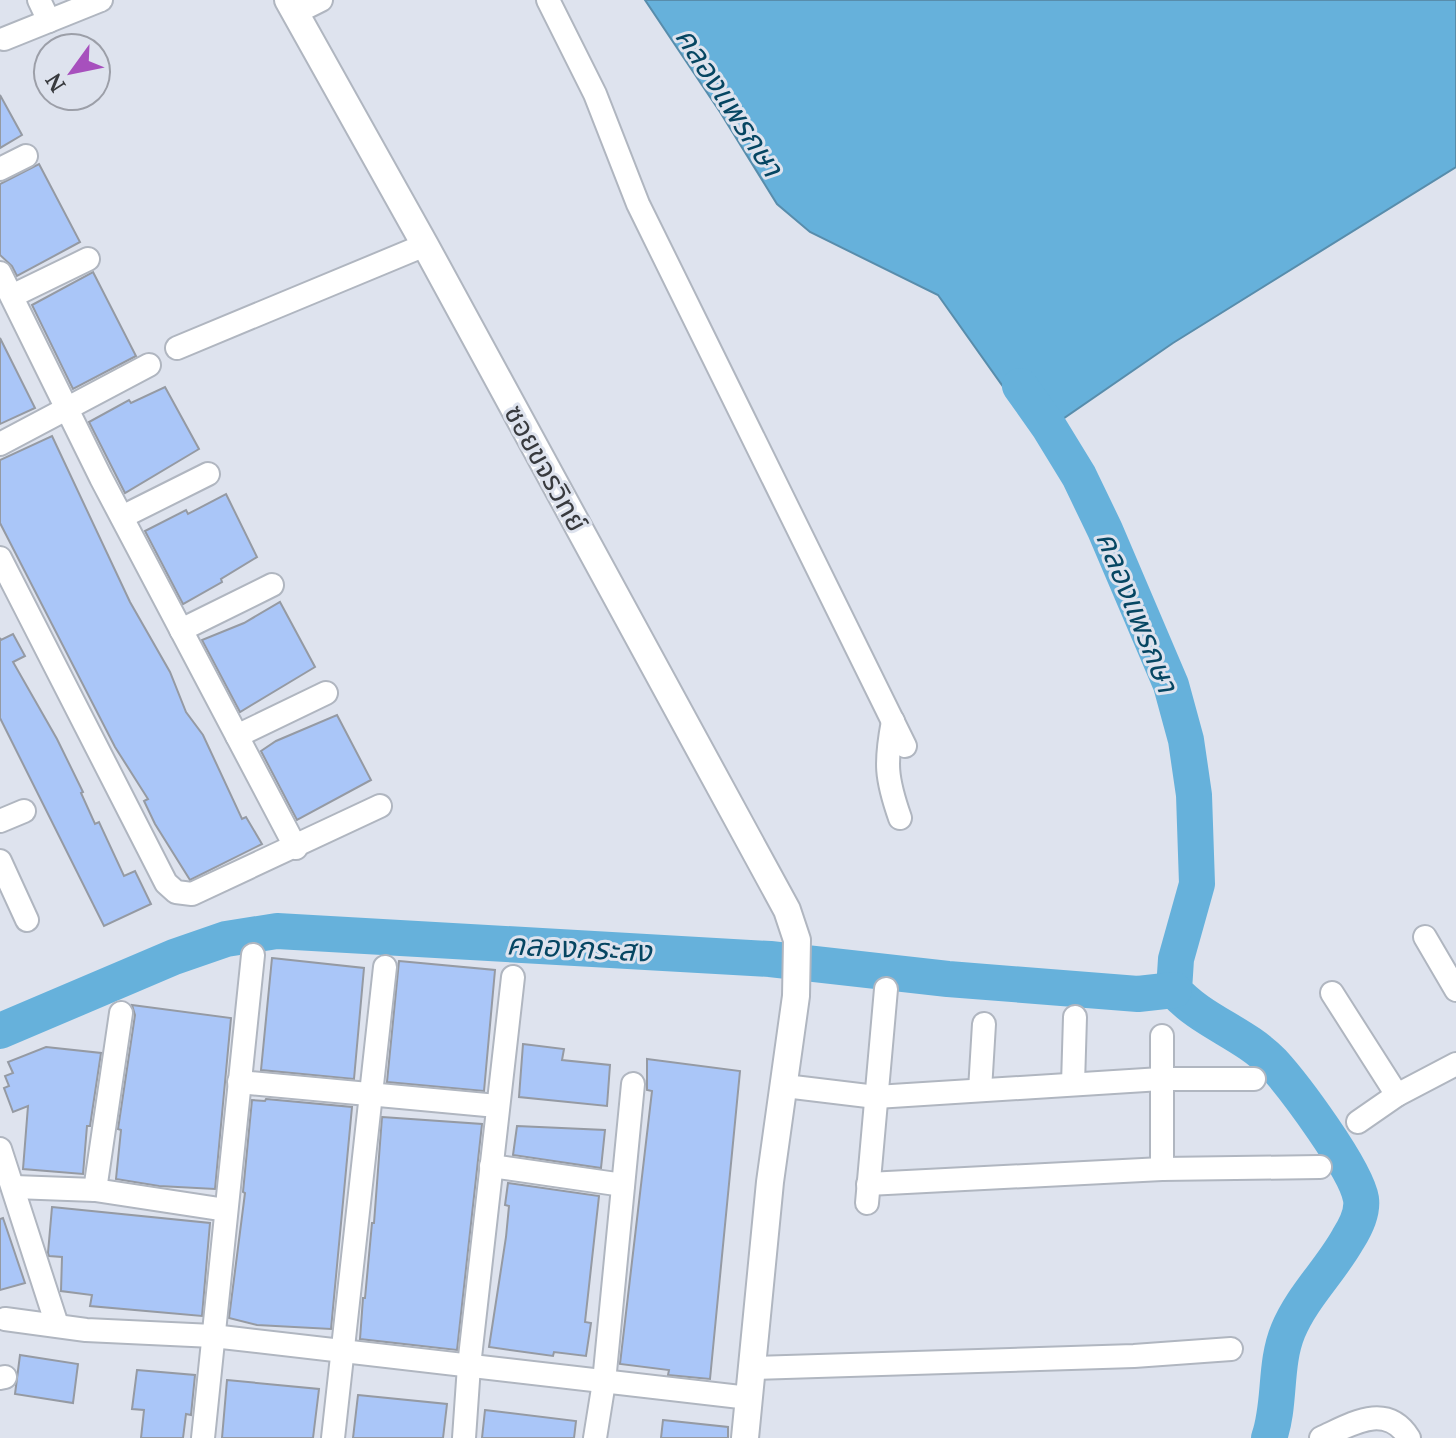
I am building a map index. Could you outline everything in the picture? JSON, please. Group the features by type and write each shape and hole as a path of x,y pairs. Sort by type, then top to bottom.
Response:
{"street":[{"path":"39,0 49,21"},
{"path":"4,39 101,0"},
{"path":"291,7 321,0"},
{"path":"548,0 595,94 638,204 905,746"},
{"name":"ซอยขจรวิทย์","path":"291,7 425,245 787,910 797,940 796,996 785,1086"},
{"path":"0,169 26,156"},
{"path":"177,348 425,245"},
{"path":"12,296 88,259"},
{"path":"0,273 122,517 296,848"},
{"path":"0,444 149,365"},
{"path":"122,517 208,474"},
{"path":"0,558 166,883 176,892 192,894 296,848 380,806"},
{"path":"181,630 272,585"},
{"path":"237,736 326,693"},
{"path":"893,721 887,751 888,786 900,818"},
{"path":"0,821 24,811"},
{"path":"0,861 27,920"},
{"path":"1425,937 1456,990"},
{"path":"203,1438 253,955"},
{"path":"333,1438 385,967"},
{"path":"464,1438 469,1366 513,977"},
{"path":"886,989 868,1193 1162,1169 1320,1167"},
{"path":"1332,993 1397,1095"},
{"path":"95,1190 121,1013"},
{"path":"1073,1084 1075,1017"},
{"path":"980,1090 984,1024"},
{"path":"1162,1036 1162,1169"},
{"path":"1358,1122 1397,1095 1456,1064"},
{"path":"745,1438 770,1182 785,1086 876,1097 1161,1079 1254,1079"},
{"path":"239,1082 497,1106"},
{"path":"595,1438 604,1382 633,1084"},
{"path":"0,1149 57,1325"},
{"path":"491,1166 623,1185"},
{"path":"14,1187 95,1190 226,1210"},
{"path":"5,1319 86,1330 213,1336 749,1398"},
{"path":"751,1368 1134,1356 1231,1349"},
{"path":"1321,1438 1362,1419 1380,1418 1395,1424 1409,1438"}],"water":[{"path":"645,0 1456,0 1456,167 1173,343 1038,436 938,295 810,232 777,204"}],"building":[{"path":"0,95 22,135 0,148"},
{"path":"39,164 80,242 17,276 12,266 0,255 0,184"},
{"path":"93,272 136,356 73,389 32,305"},
{"path":"0,338 35,408 0,424"},
{"path":"165,387 199,449 125,493 89,422 129,400 131,403"},
{"path":"52,436 130,602 170,672 186,712 203,735 242,819 246,817 262,844 190,880 155,824 144,801 148,799 115,747 0,523 0,460"},
{"path":"226,494 257,557 183,604 145,531 186,510 188,514"},
{"path":"280,602 315,667 240,712 202,640 244,623"},
{"path":"13,634 25,656 13,662 57,739 95,824 99,822 124,876 135,871 151,904 104,926 0,718 0,638"},
{"path":"337,715 371,780 297,820 261,751 276,741"},
{"path":"272,958 364,968 354,1079 261,1070"},
{"path":"399,961 495,970 484,1091 387,1082"},
{"path":"132,1005 231,1018 215,1189 159,1186 116,1179 121,1130 118,1129 135,1015"},
{"path":"523,1044 564,1049 562,1060 610,1065 607,1106 519,1097"},
{"path":"46,1047 101,1053 90,1126 87,1126 83,1174 23,1169 28,1106 13,1112 4,1088 9,1086 5,1076 13,1073 8,1062"},
{"path":"647,1059 740,1071 710,1379 668,1375 669,1370 620,1364 652,1091 647,1090"},
{"path":"252,1100 352,1107 331,1329 257,1325 229,1318 245,1193"},
{"path":"382,1117 482,1124 457,1350 360,1339 374,1223"},
{"path":"517,1126 605,1130 601,1168 513,1155"},
{"path":"508,1183 599,1196 585,1322 591,1323 586,1356 554,1352 553,1356 489,1347 506,1237"},
{"path":"52,1207 210,1223 202,1316 90,1306 92,1295 61,1291 62,1257 49,1256 48,1253"},
{"path":"3,1218 25,1283 0,1290 0,1219"},
{"path":"20,1355 78,1364 73,1403 15,1394"},
{"path":"137,1370 195,1375 191,1415 186,1414 183,1438 141,1438 144,1410 132,1409"},
{"path":"227,1380 319,1389 313,1438 222,1438"},
{"path":"358,1395 447,1404 443,1438 353,1438"},
{"path":"485,1410 576,1421 574,1438 482,1438"},
{"path":"663,1420 728,1427 728,1438 661,1438"}],"waterway":[{"name":"คลองแพรกษา","path":"1020,386 1079,476 1105,530 1171,685 1186,740 1194,795 1197,884 1176,959 1174,990 1197,1010 1249,1043 1272,1062 1309,1108 1336,1149 1357,1185 1361,1199 1360,1215 1353,1230 1288,1331 1269,1438"},
{"name":"คลองกระสง","path":"0,1031 174,957 226,939 277,931 770,959 948,979 1138,994 1174,990"}]}
